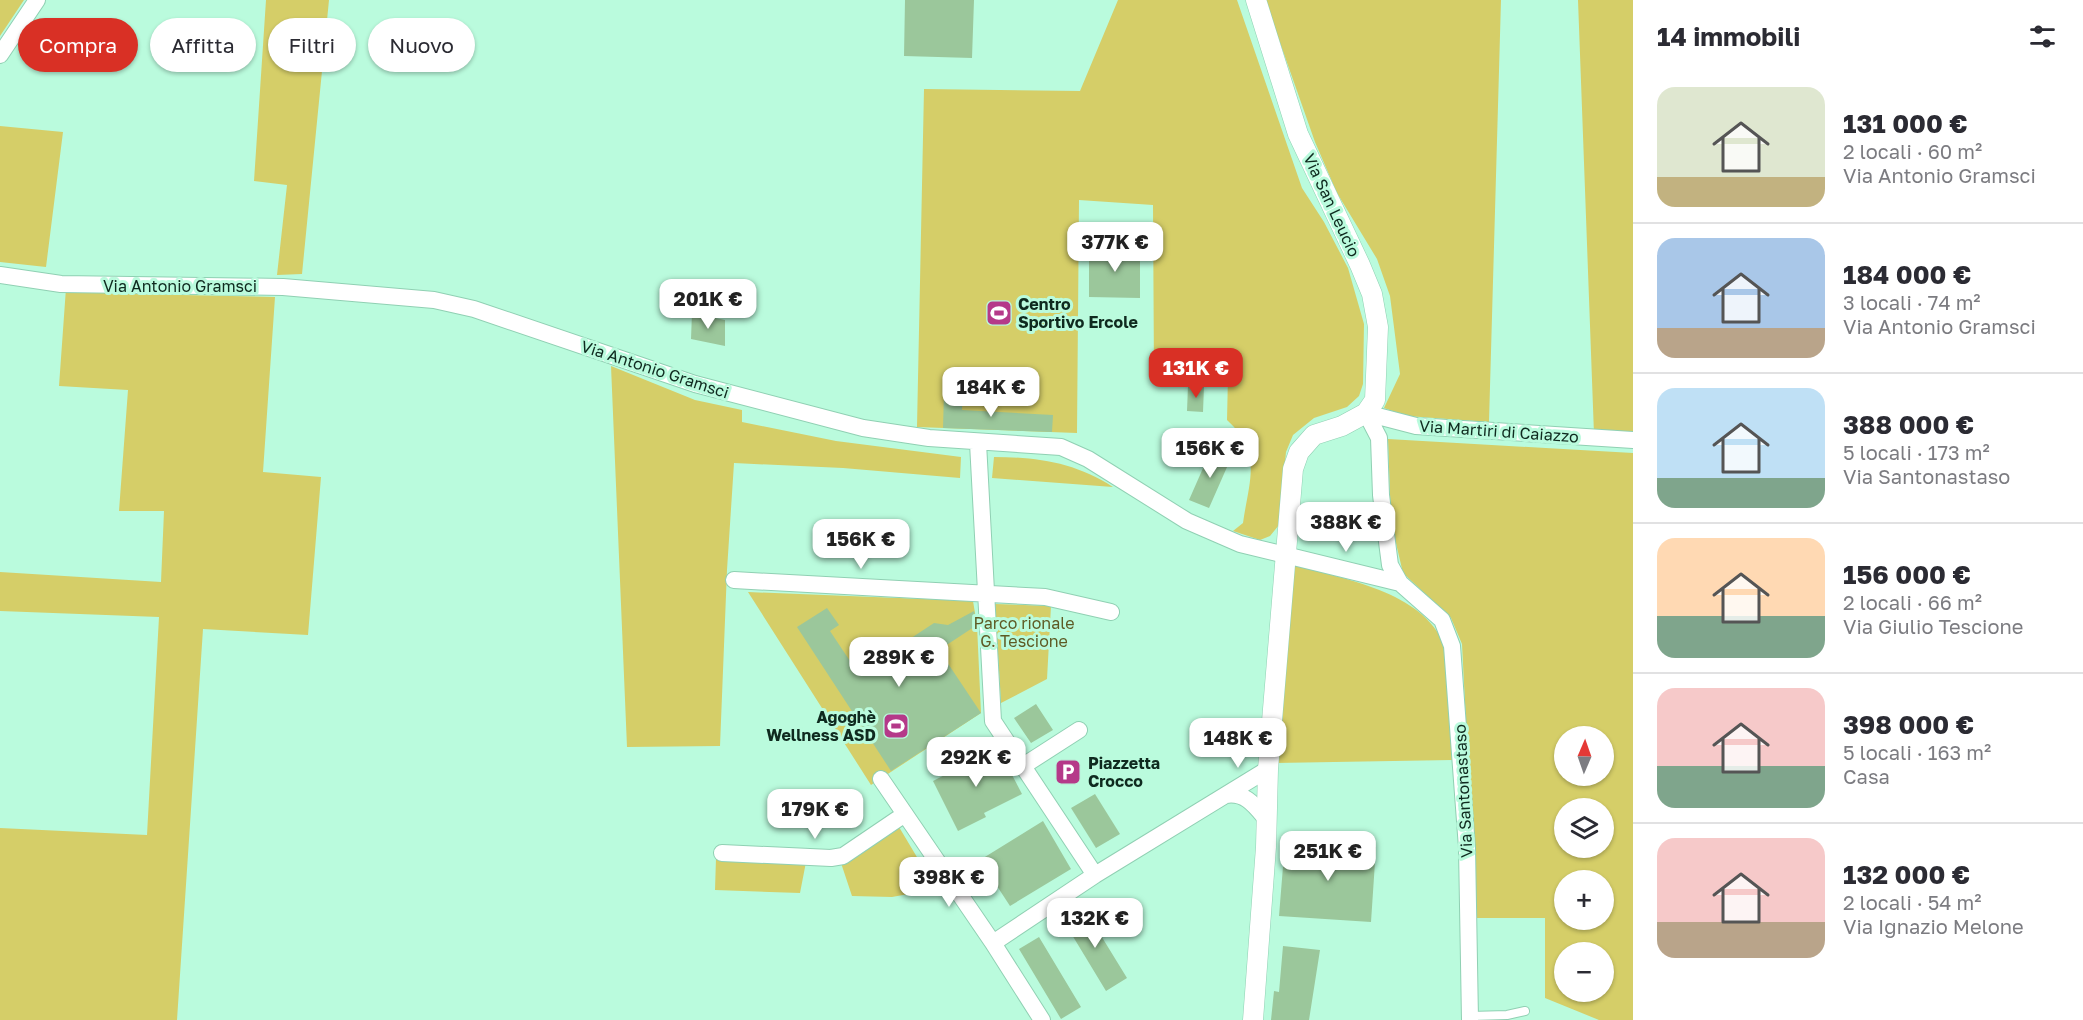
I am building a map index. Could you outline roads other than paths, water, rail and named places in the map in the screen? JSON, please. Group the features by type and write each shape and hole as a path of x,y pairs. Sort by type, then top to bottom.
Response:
{"street":[{"path":"0,55 37,0"},
{"name":"Via San Leucio","path":"1256,0 1298,134 1372,294 1378,327 1376,389 1375,400 1366,413"},
{"name":"Via Antonio Gramsci","path":"0,275 61,284 283,287 434,300 474,309 695,384 863,428 978,443 1061,447 1088,459 1187,521 1240,544 1285,556"},
{"path":"1253,1020 1267,820 1268,769 1293,470 1299,452 1314,435 1342,426 1366,413"},
{"name":"Via Martiri di Caiazzo","path":"1366,413 1416,426 1633,441"},
{"name":"Via Santonastaso","path":"1366,413 1379,438 1381,495 1390,565 1400,583 1442,620 1452,646 1467,848 1470,1018"},
{"path":"978,443 993,721 1095,875"},
{"name":"Via Santonastaso","path":"1285,556 1400,583"},
{"path":"735,580 1045,597 1111,612"},
{"path":"1023,766 1079,730"},
{"path":"993,943 1095,875 1268,769"},
{"path":"881,779 993,943 1042,1020"},
{"path":"1226,795 1236,794 1246,798 1267,820"},
{"path":"722,853 831,858 843,856 905,814"}],"lane":[{"path":"1470,1018 1517,1014 1525,1011"}],"place":[{"name":"Centro Sportivo Ercole","path":"999,313"},
{"name":"Agoghè Wellness ASD","path":"896,726"},
{"name":"Piazzetta Crocco","path":"1068,772"}],"park label":[{"name":"Parco rionale G. Tescione","path":"1024,632"}]}
